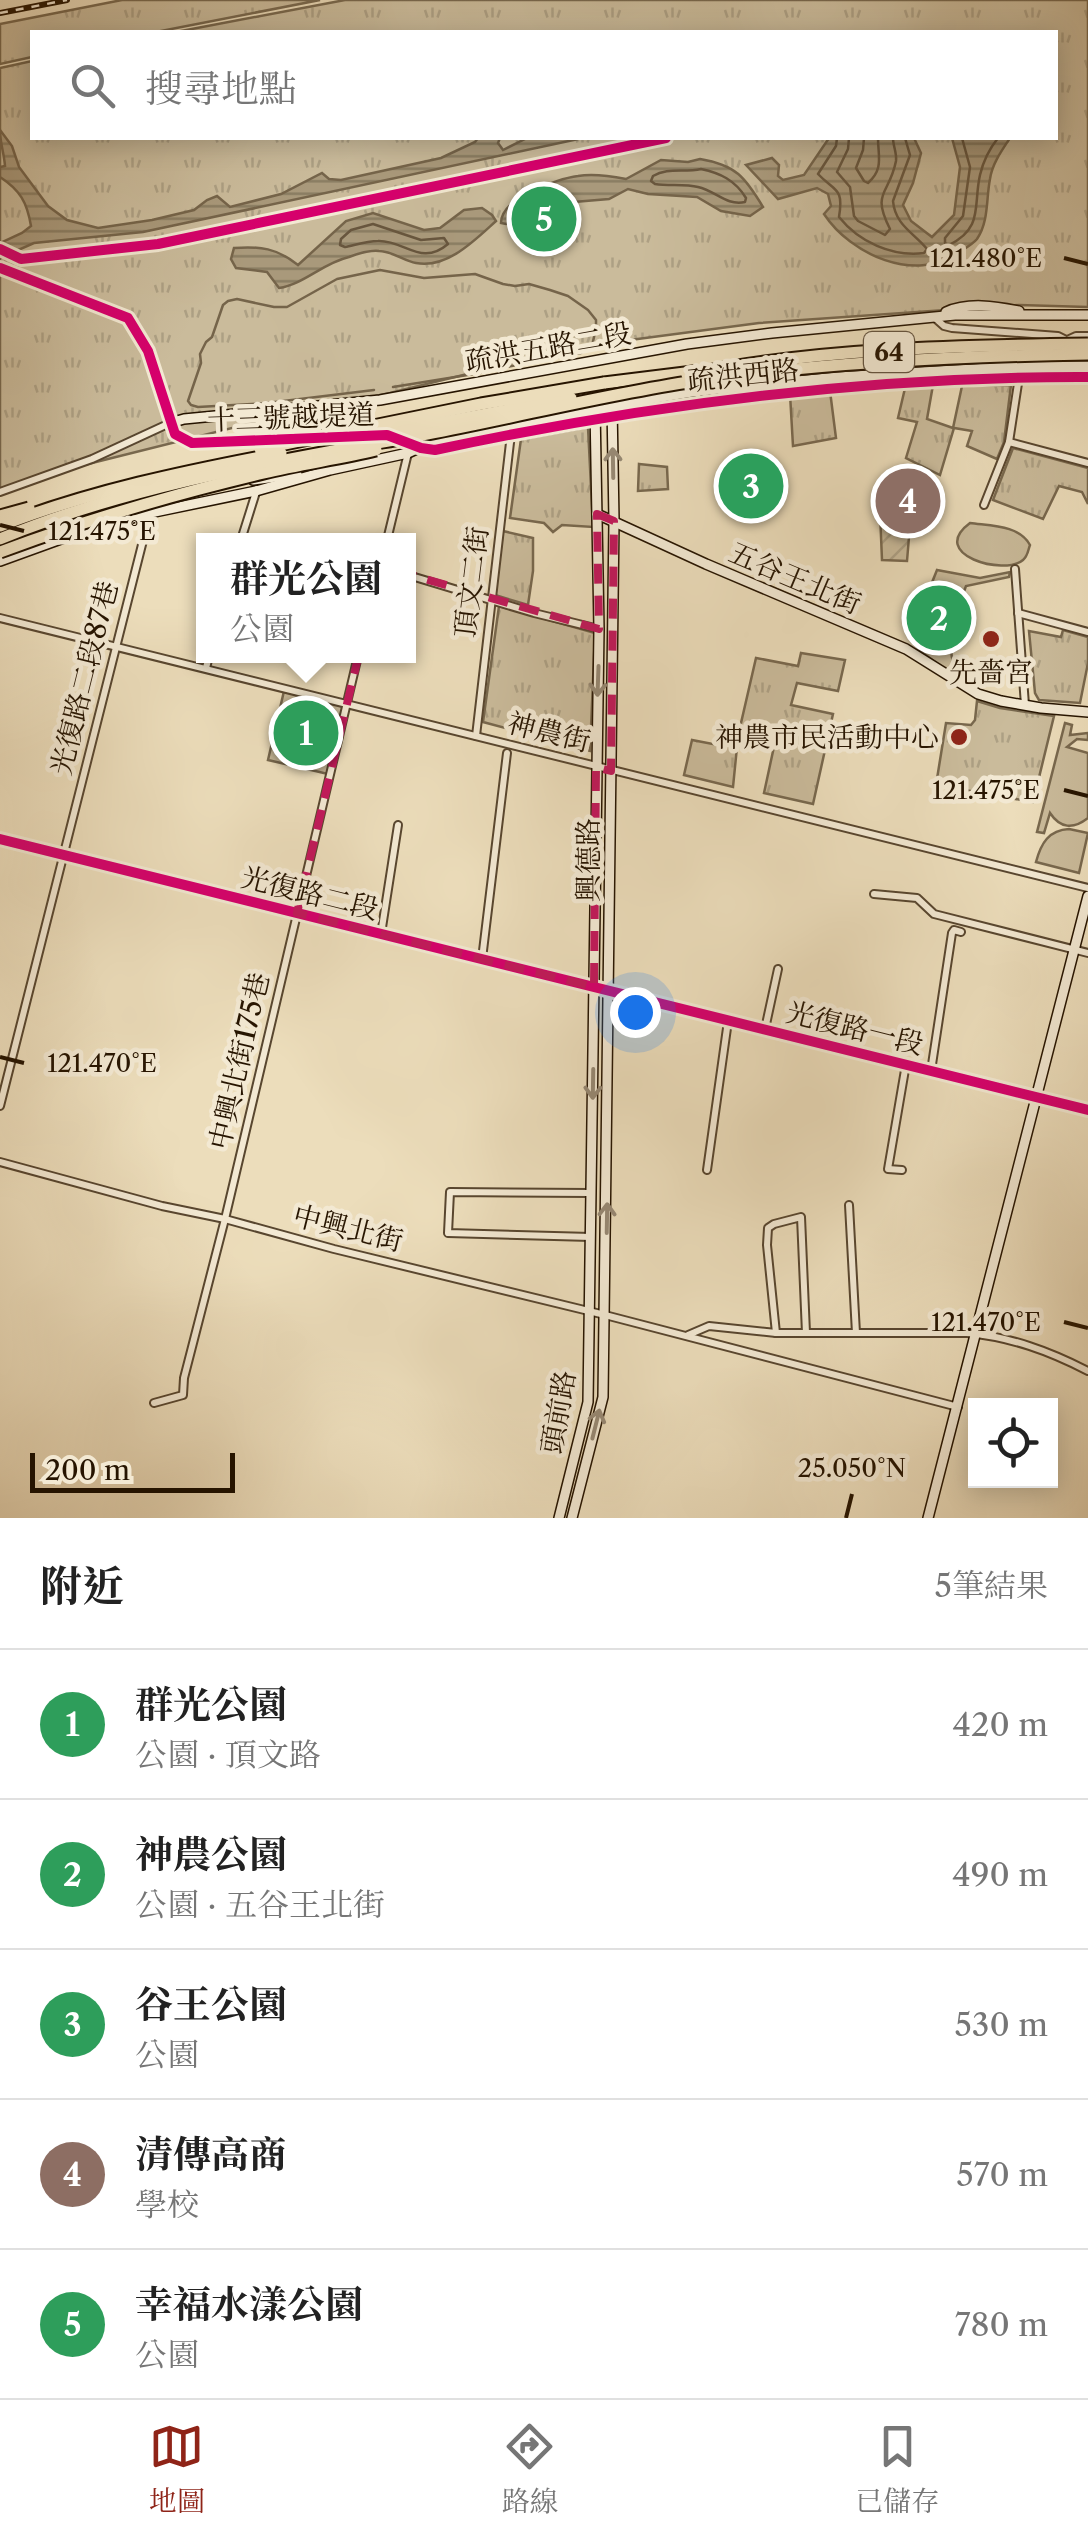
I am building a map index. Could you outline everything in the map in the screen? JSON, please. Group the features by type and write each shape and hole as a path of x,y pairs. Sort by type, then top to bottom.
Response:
{"highway":[{"name":"64","path":"0,528 53,507 222,464 707,371 769,361 906,350 1088,350"},
{"name":"64","path":"0,546 264,473 630,392 767,372 1088,350"},
{"path":"0,516 146,473 527,396 707,371"},
{"path":"0,528 124,489 177,467"}],"street":[{"path":"0,268 128,318 148,351 170,424 92,459 0,492"},
{"name":"疏洪五路二段","path":"170,424 184,419 380,400 687,344 954,315 1088,315"},
{"path":"934,317 952,328 1058,336 1088,350"},
{"path":"935,375 936,352 1052,346 1076,336 1088,336"},
{"name":"疏洪西路","path":"0,560 150,513 258,485 408,454 434,441 764,383 935,375 1021,366 1088,366"},
{"name":"疏洪西路","path":"935,375 1088,377"},
{"path":"984,506 1009,442 1019,376"},
{"name":"興德路","path":"606,1316 612,410"},
{"name":"疏洪西路","path":"420,448 435,450 596,413"},
{"name":"興德路","path":"590,1312 599,629 596,413"},
{"name":"十三號越堤道","path":"170,424 175,434 192,443 387,435 420,448"},
{"name":"頂文二街","path":"476,736 511,434"},
{"path":"1009,442 1088,463"},
{"path":"389,533 408,454"},
{"path":"243,533 258,485"},
{"name":"疏洪西路","path":"0,546 132,504 194,489 258,485"},
{"name":"光復路二段87巷","path":"0,1106 150,513"},
{"name":"五谷王北街","path":"598,514 906,649 978,694 1025,705 1088,712"},
{"path":"1015,569 1025,705"},
{"path":"416,577 599,629"},
{"path":"1018,613 1088,632"},
{"name":"神農街","path":"0,619 1088,888"},
{"path":"206,668 207,663"},
{"name":"中興北街175巷","path":"154,1403 183,1395 356,663"},
{"path":"482,959 507,752"},
{"path":"381,934 398,825"},
{"name":"光復路二段","path":"0,839 610,990"},
{"path":"874,894 917,898 934,914 1088,954"},
{"path":"928,1518 1088,896"},
{"path":"931,1071 952,933 961,932"},
{"path":"765,1028 778,969"},
{"name":"光復路一段","path":"610,990 1088,1110"},
{"path":"708,1170 729,1020"},
{"path":"902,1170 888,1169 906,1064"},
{"name":"中興北街","path":"0,1162 958,1408"},
{"path":"592,1192 450,1192 448,1233 592,1237"},
{"path":"849,1205 856,1333"},
{"path":"776,1333 768,1228 801,1217 806,1332"},
{"name":"頭前路","path":"558,1518 588,1402 590,1312"},
{"name":"頭前路","path":"572,1518 603,1397 606,1316"},
{"name":"中興北街","path":"686,1336 709,1326 776,1333 977,1334 1044,1349 1088,1370"}],"highlighted area":[{"path":"597,514 614,521 611,771 596,767 594,987 297,913 380,566 599,629"}],"green space":[{"path":"122,0 320,0 166,30 30,30 30,57 0,64 0,24"},
{"path":"345,0 1088,0 1088,307 1019,305 759,323 577,347 268,419 56,472 0,491 0,68 30,61 30,140 1058,140 1058,30 187,30"},
{"path":"906,384 933,385 927,419 953,428 962,386 1011,385 1004,442 997,459 967,446 972,431 954,428 940,475 906,458 917,422 898,418"},
{"path":"830,391 836,438 793,446 790,394"},
{"path":"588,427 593,527 562,525 553,532 544,523 510,518 521,439"},
{"path":"1013,448 1088,468 1088,504 1082,492 1059,486 1043,519 993,500"},
{"path":"770,461 778,465 772,503 764,509 725,505 729,469"},
{"path":"639,464 667,467 668,489 638,491"},
{"path":"880,512 911,513 907,561 882,560"},
{"path":"970,523 1019,534 1030,545 1026,557 1014,564 1001,565 974,560 958,545 959,534"},
{"path":"503,531 533,538 528,605 495,595"},
{"path":"937,570 980,578 1010,572 1009,577 966,586 952,636 954,665 946,670 914,642"},
{"path":"499,606 595,633 590,751 483,722"},
{"path":"1063,630 1088,637 1088,663 1080,703 1039,700 1035,693 1029,631 1061,637"},
{"path":"801,653 845,660 838,691 797,683 791,705 833,714 813,804 764,793 775,742 738,737 733,787 684,775 692,740 723,746 738,736 756,658 798,666"},
{"path":"284,691 343,706 328,774 268,760"},
{"path":"977,701 1054,716 1033,802 936,785 946,723 971,725"},
{"path":"1065,723 1072,725 1070,735 1088,733 1088,740 1077,739 1067,747 1088,753 1088,818 1067,826 1050,813 1044,833 1037,832"},
{"path":"1069,829 1088,833 1079,873 1036,862 1047,839"}],"water":[{"path":"0,130 12,146 19,167 48,206 67,220 98,228 194,210 217,196 230,207 281,194 322,173 329,179 341,180 441,158 476,140 499,140 503,150 523,140 574,140 143,232 34,243 0,258 0,243 31,226 22,197 0,177 0,167 5,166"},
{"path":"828,140 915,140 921,153 903,205 911,221 932,237 954,215 960,167 953,140 1009,140 993,168 981,232 971,245 941,262 904,265 867,252 850,242 824,214 831,206 828,194 817,188 778,199 746,165 772,158 779,165 778,176 783,180 804,175"},
{"path":"700,159 738,174 763,207 750,216 721,211 697,197 628,189 609,199 562,203 501,223 503,214 520,198 557,181 590,175 626,179 661,160"},
{"path":"482,208 496,221 460,251 439,262 416,263 384,251 368,252 340,260 279,288 267,272 236,268 231,259 234,248 260,248 283,255 298,265 346,221 373,213 424,230 440,228 464,210"}],"waterway":[{"path":"374,390 267,403 198,407 188,401 201,363 200,354 228,301 287,307 337,279 380,270 424,278 475,274 503,284 529,284 568,296 596,320 592,346 581,353 393,387"}],"railway":[{"path":"0,13 67,0"}],"cycle path":[{"path":"0,249 21,259 158,244 656,140"},
{"path":"0,268 128,318 148,351 175,434 192,443 387,435 435,450 597,419 760,396 923,382 1088,377"},
{"path":"0,839 1088,1110"}],"place":[{"name":"幸福水漾公園","path":"544,219"},
{"name":"谷王公園","path":"751,486"},
{"name":"清傳高商","path":"908,501"},
{"name":"神農公園","path":"939,618"},
{"name":"先嗇宮","path":"991,639"},
{"name":"群光公園","path":"306,733"},
{"name":"神農市民活動中心","path":"959,737"}]}
